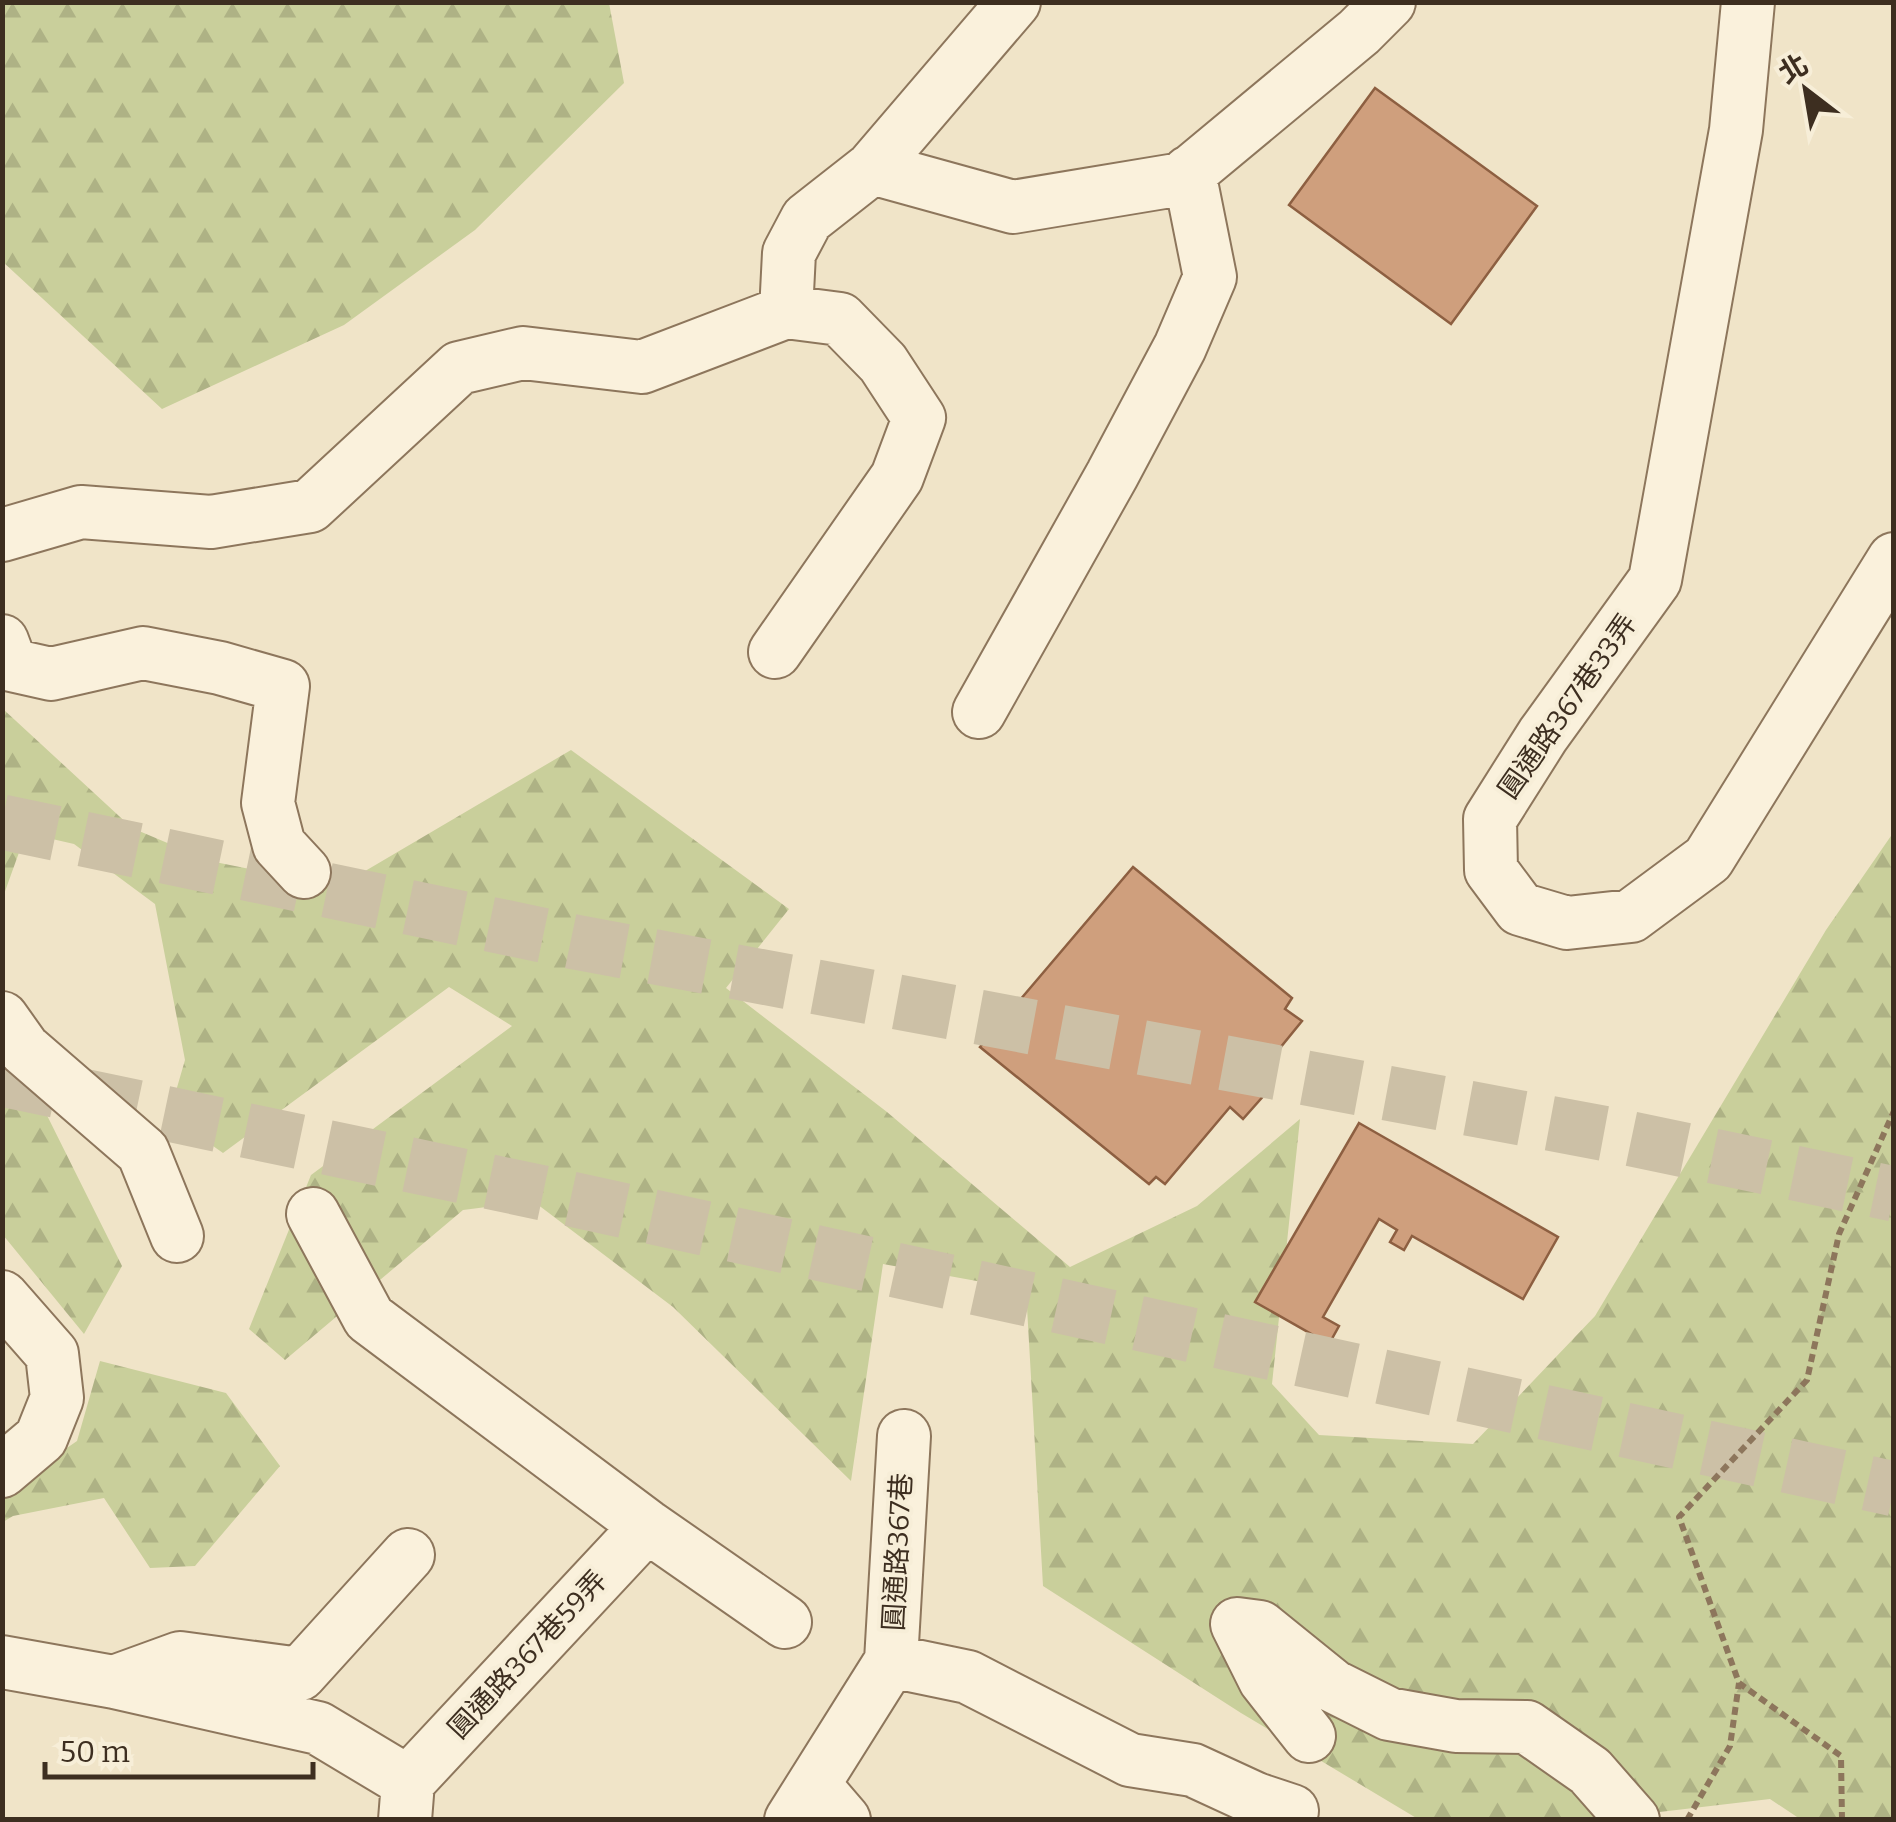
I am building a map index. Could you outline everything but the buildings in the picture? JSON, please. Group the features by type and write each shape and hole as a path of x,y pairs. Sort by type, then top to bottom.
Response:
{"street":[{"path":"786,312 789,253 807,219 872,168 1014,2"},
{"path":"872,168 1013,206 1182,179 1360,32 1389,2"},
{"name":"圓通路367巷33弄","path":"1748,2 1736,130 1655,580 1542,735 1490,819 1491,870 1520,910 1567,923 1631,916 1708,859 1894,560"},
{"path":"979,712 1180,347 1210,277 1188,172"},
{"path":"2,535 80,512 211,522 310,506 459,368 523,352 642,367 786,312 840,319 883,363 919,418 897,476 775,652"},
{"path":"2,640 11,665 51,674 143,653 220,668 283,686 268,803 279,844 304,872"},
{"path":"2,1018 24,1049 143,1152 177,1236"},
{"path":"313,1214 368,1318 647,1526 785,1622"},
{"path":"2,1297 52,1354 57,1398 42,1438 2,1470"},
{"name":"圓通路367巷","path":"816,1808 891,1660 904,1436"},
{"name":"圓通路367巷59弄","path":"406,1801 647,1526"},
{"path":"114,1682 180,1658 300,1674 408,1555"},
{"path":"1309,1736 1266,1680 1237,1624 1260,1628 1333,1686 1389,1714 1456,1726 1527,1726 1590,1771 1633,1820"},
{"path":"891,1660 968,1677 1130,1760 1193,1770 1256,1799 1292,1810"},
{"path":"2,1662 114,1682 318,1728 406,1801"}],"path":[{"path":"1687,1820 1730,1746 1738,1683 1679,1517 1807,1380 1840,1234 1894,1110"},
{"path":"1738,1683 1841,1756 1842,1820"}],"green space":[{"path":"2,3 609,3 624,83 475,230 344,325 162,409 3,262"},
{"path":"3,709 132,828 210,861 338,887 571,750 789,909 726,988 887,1112 1070,1267 1197,1206 1300,1119 1272,1384 1319,1435 1473,1444 1595,1316 1826,930 1893,833 1893,1819 1800,1819 1770,1799 1600,1819 1418,1819 1241,1713 1043,1586 1026,1290 883,1264 851,1481 673,1307 533,1201 463,1210 285,1360 249,1329 311,1175 512,1026 449,987 223,1153 169,1115 185,1060 155,904 74,844 26,833 3,897"},
{"path":"2,1025 122,1266 84,1334 3,1235"},
{"path":"100,1361 226,1393 280,1466 195,1566 150,1568 104,1498 13,1516 3,1522 3,1492 77,1441"}],"tunnel":[{"path":"2,822 575,942 1618,1136 1894,1194"},
{"path":"2,1079 567,1198 1894,1489"}]}
